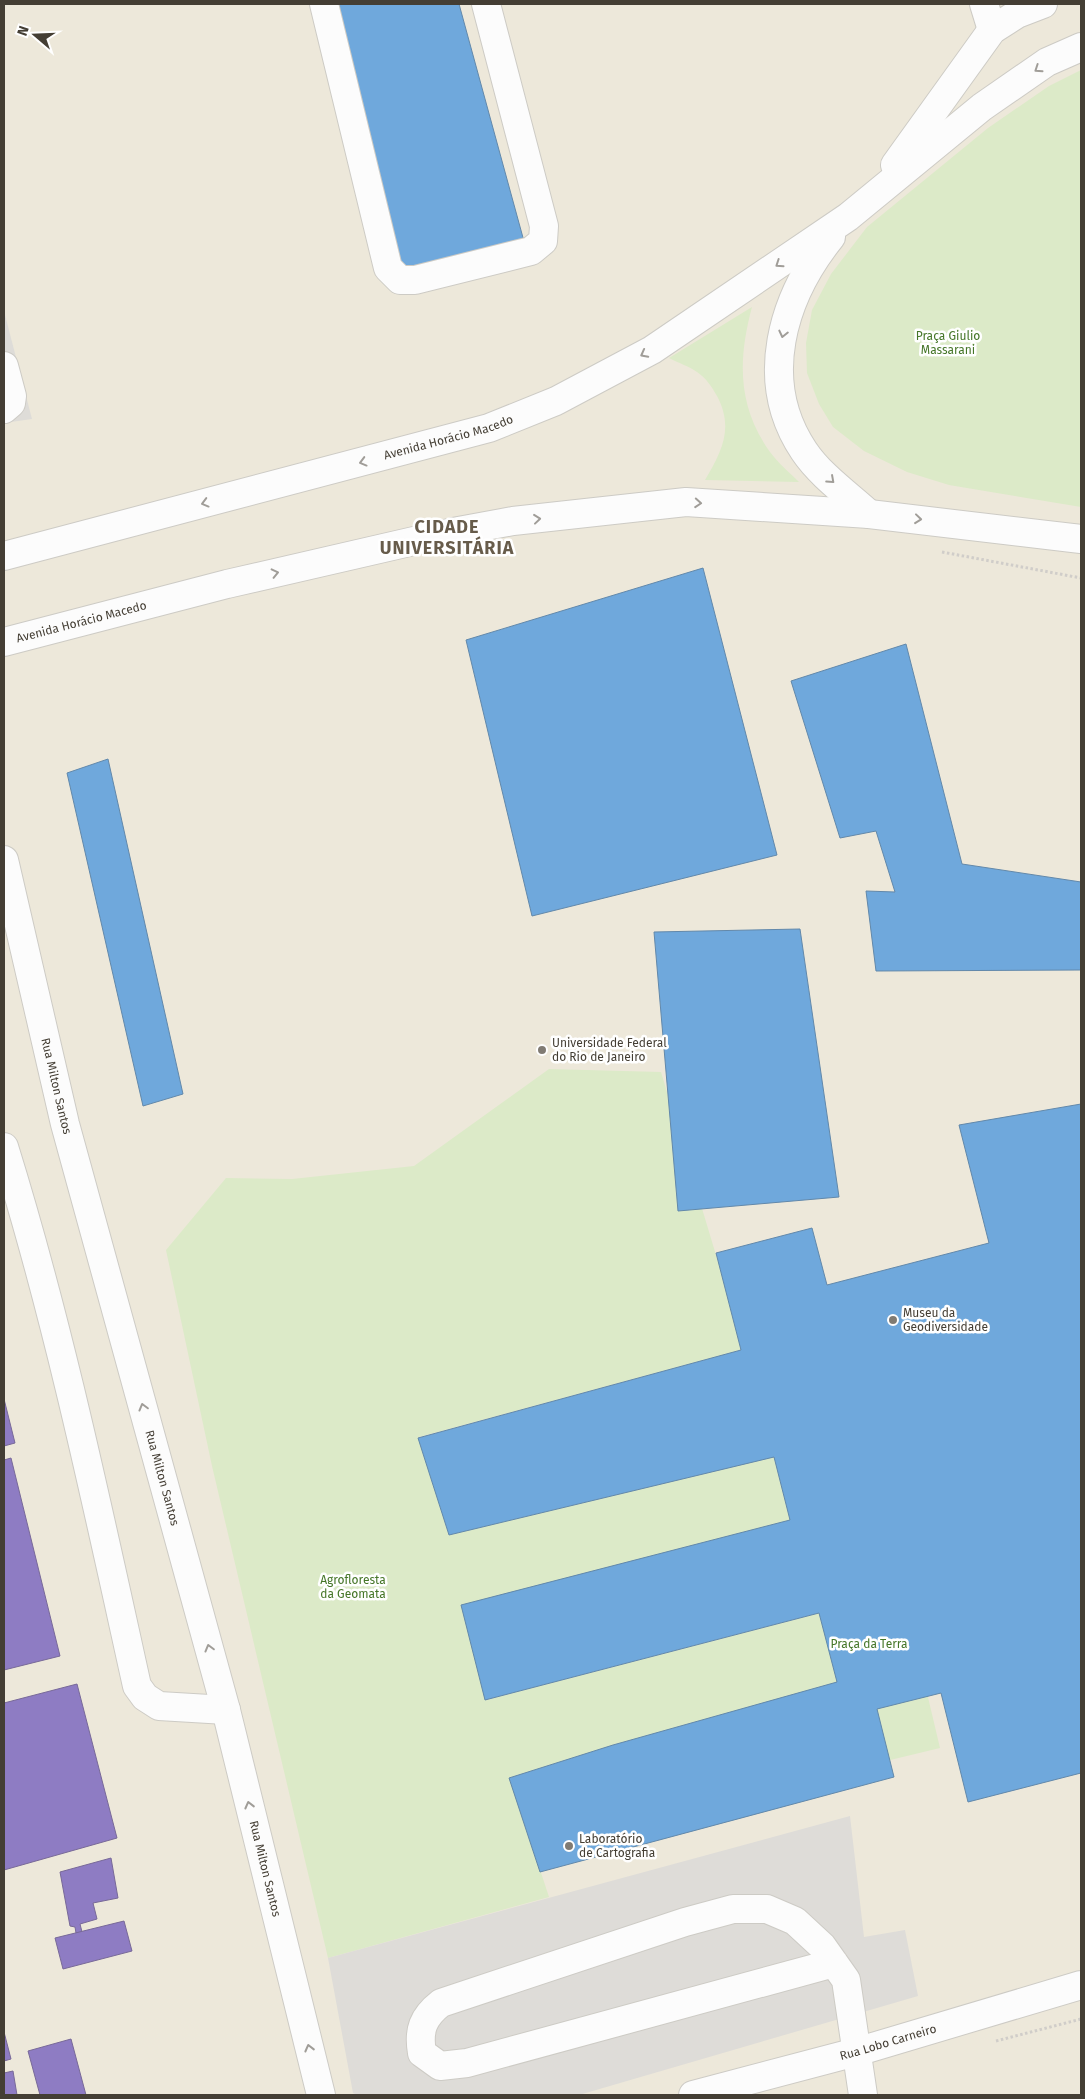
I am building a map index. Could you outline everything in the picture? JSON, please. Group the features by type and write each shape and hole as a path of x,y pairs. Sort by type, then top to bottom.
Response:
{"street":[{"path":"324,4 388,268 400,280 415,280 531,251 543,241 544,226 486,4"},
{"path":"984,4 992,30"},
{"path":"873,196 992,30 1017,14 1043,4"},
{"path":"1081,47 1047,62 982,107 848,217 812,262 797,290 781,336 778,377 788,424 804,452 816,466 869,514 1081,539"},
{"name":"Avenida Horácio Macedo","path":"4,556 497,425 556,401 652,350 848,217"},
{"path":"4,366 12,396 11,403 4,409"},
{"name":"Avenida Horácio Macedo","path":"4,642 228,584 454,532 513,521 686,502 869,514"},
{"path":"4,660 33,647 153,616 203,599 228,584"},
{"name":"Rua Milton Santos","path":"4,860 14,952 65,1124 226,1710 321,2095"},
{"path":"4,1147 31,1234 64,1361 137,1686 145,1697 159,1706 226,1710"},
{"path":"834,1963 458,2065 440,2066 422,2053 419,2039 428,2013 441,2003 733,1909 767,1909 796,1922 822,1946 834,1963 846,1980 863,2095"},
{"name":"Rua Lobo Carneiro","path":"694,2095 856,2052 1081,1986"}],"path":[{"path":"939,552 1081,578"}],"shaded area":[{"name":"Universidade Federal do Rio de Janeiro","path":"4,4 1081,4 1081,2095 4,2095"},
{"path":"4,311 32,419 4,423"},
{"path":"850,1816 864,1937 905,1930 918,1996 579,2095 357,2095 353,2093 328,1958"}],"green space":[{"name":"Praça Giulio Massarani","path":"1081,70 1081,507 949,485 907,472 864,451 833,427 819,404 807,373 806,343 812,310 831,274 867,227 988,128 1049,86"},
{"path":"752,307 744,345 743,382 746,400 759,435 780,464 799,482 705,480 724,439 725,419 722,408 713,389 703,377 691,368 669,358"},
{"path":"549,1069 661,1072 722,1275 741,1350 419,1437 449,1535 774,1457 790,1520 486,1700 816,1614 767,1405 854,1384 940,1748 853,1769 832,1684 613,1745 510,1778 549,1897 328,1958 212,1466 166,1250 226,1178 292,1179 414,1166"}],"building: Escritórios":[{"path":"4,1399 15,1443 4,1446"},
{"path":"11,1458 60,1656 4,1670 4,1460"},
{"path":"77,1684 117,1838 4,1870 4,1703"},
{"path":"111,1858 118,1898 93,1903 97,1919 80,1924 82,1932 76,1933 75,1927 70,1926 60,1872"},
{"path":"124,1921 132,1951 63,1969 55,1938"},
{"path":"4,2032 11,2059 4,2061"},
{"path":"71,2039 86,2095 40,2095 28,2051"},
{"path":"13,2071 17,2095 4,2095 4,2073"}],"building: Escolas":[{"path":"337,4 459,4 525,245 402,269"},
{"path":"703,568 777,855 532,916 466,640"},
{"path":"906,644 962,864 1081,882 1081,970 876,971 866,891 895,892 876,831 840,838 791,681"},
{"path":"108,759 183,1094 143,1106 67,773"},
{"path":"800,929 839,1197 678,1211 654,932"},
{"path":"1081,1104 1081,1773 968,1802 941,1693 877,1709 894,1777 540,1872 509,1778 613,1745 837,1682 819,1613 485,1700 461,1605 790,1520 774,1457 449,1535 418,1438 741,1350 716,1253 812,1228 827,1285 989,1243 959,1125"}],"place":[{"name":"Universidade Federal do Rio de Janeiro","path":"542,1050"},
{"name":"Museu da Geodiversidade","path":"893,1320"},
{"name":"Laboratório de Cartografia","path":"569,1846"}],"district":[{"name":"CIDADE UNIVERSITÁRIA","path":"447,537"}],"park label":[{"name":"Agrofloresta da Geomata","path":"353,1587"},
{"name":"Praça da Terra","path":"869,1644"}]}
